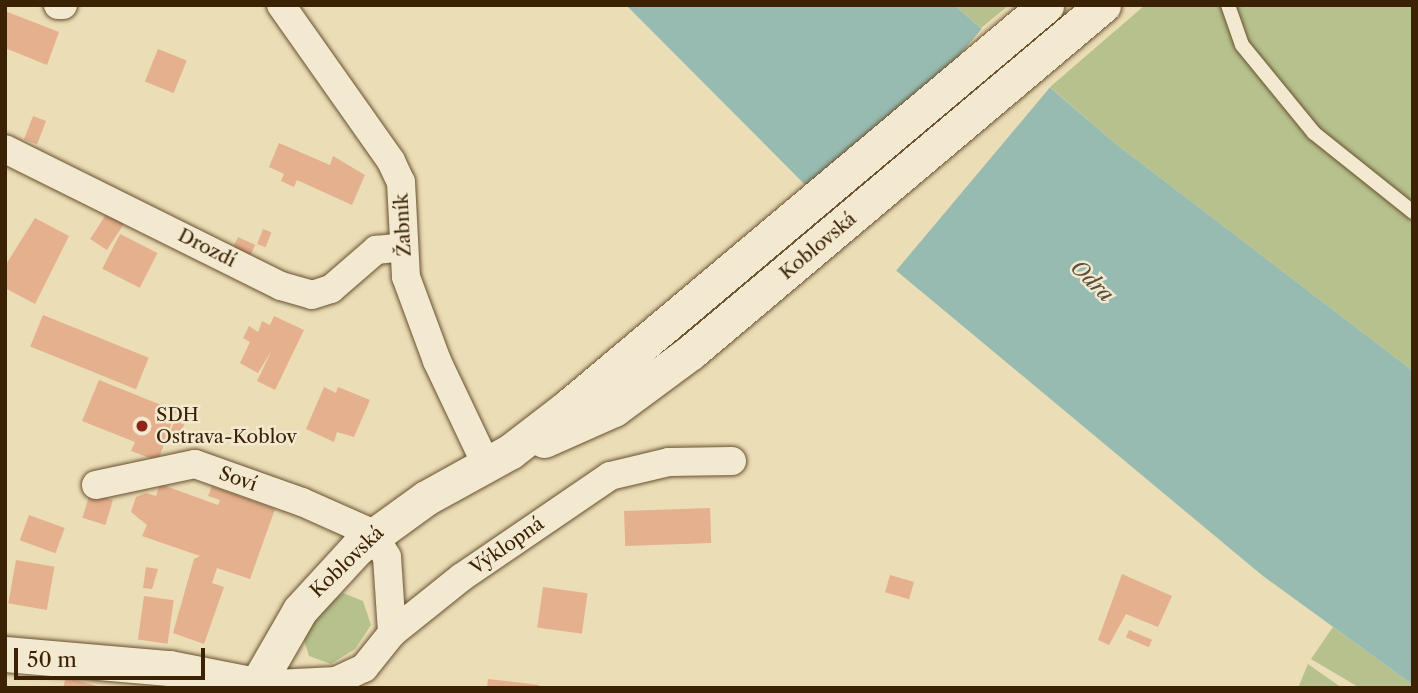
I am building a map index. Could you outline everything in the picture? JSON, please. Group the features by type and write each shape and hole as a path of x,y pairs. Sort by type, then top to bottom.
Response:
{"street":[{"name":"Žabník","path":"281,5 391,160 401,182 406,277 437,361 499,458"},
{"name":"Koblovská","path":"255,686 300,610 333,570 374,534 499,458 696,301 1046,5"},
{"name":"Koblovská","path":"499,458 614,409 724,325 1103,5"},
{"name":"Drozdí","path":"5,149 281,286 312,295 331,289 376,250 404,247"},
{"name":"Výklopná","path":"255,686 336,681 364,668 392,633 462,578 610,476 669,462 732,461"},
{"name":"Soví","path":"96,485 195,464 302,502 374,534"},
{"path":"374,534 387,557 392,633"},
{"path":"5,654 169,668 255,686"}],"lane":[{"path":"1228,5 1242,45 1306,123 1413,212"}],"green space":[{"path":"954,5 1009,5 981,28"},
{"path":"1145,5 1413,5 1413,371 1116,144 1050,87"},
{"path":"343,593 363,601 371,625 355,649 331,664 309,656 303,637 316,614"},
{"path":"1333,627 1413,685 1413,688 1360,688 1311,659"},
{"path":"1308,664 1342,688 1298,688"}],"water":[{"name":"Odra","path":"626,5 954,5 1116,144 1413,371 1413,685 1263,576 863,243"}],"pier":[{"path":"984,26 1053,84 895,272 827,214"}],"building":[{"path":"5,11 59,32 47,65 5,48"},
{"path":"158,49 187,61 174,93 145,81"},
{"path":"33,116 46,121 37,144 24,139"},
{"path":"279,143 330,165 333,156 365,175 352,205 297,180 294,187 281,181 284,174 269,167"},
{"path":"107,213 124,224 107,250 90,239"},
{"path":"35,218 69,236 35,304 5,288 5,266"},
{"path":"263,229 271,232 266,247 257,244"},
{"path":"120,234 157,253 140,288 102,269"},
{"path":"238,237 255,245 249,258 232,250"},
{"path":"43,315 149,358 136,389 30,347"},
{"path":"274,316 304,330 275,390 257,381 272,350 258,373 240,363 250,342 243,338 249,326 258,332 262,321 270,325"},
{"path":"99,380 176,411 158,461 131,451 135,442 82,421"},
{"path":"324,387 336,393 338,387 370,400 354,437 337,432 334,442 306,429"},
{"path":"177,416 186,420 176,443 167,439"},
{"path":"160,484 218,505 220,500 208,496 212,486 275,509 250,579 217,568 212,583 224,587 204,644 173,633 194,559 200,556 142,536 147,525 131,512 136,497 146,493 156,496"},
{"path":"90,493 113,500 105,525 82,518"},
{"path":"710,508 711,543 625,546 624,511"},
{"path":"29,515 65,528 55,553 20,540"},
{"path":"16,560 54,567 47,610 8,603"},
{"path":"146,567 158,569 152,589 143,588"},
{"path":"1122,574 1172,596 1158,627 1126,614 1109,645 1098,640"},
{"path":"890,575 914,582 909,599 885,592"},
{"path":"543,587 588,593 582,634 537,628"},
{"path":"144,596 174,600 168,644 138,640"},
{"path":"1129,630 1152,640 1149,647 1126,637"},
{"path":"66,677 100,687 100,688 63,688"},
{"path":"488,679 539,685 539,688 487,688"}],"place":[{"name":"SDH Ostrava-Koblov","path":"142,426"}]}
